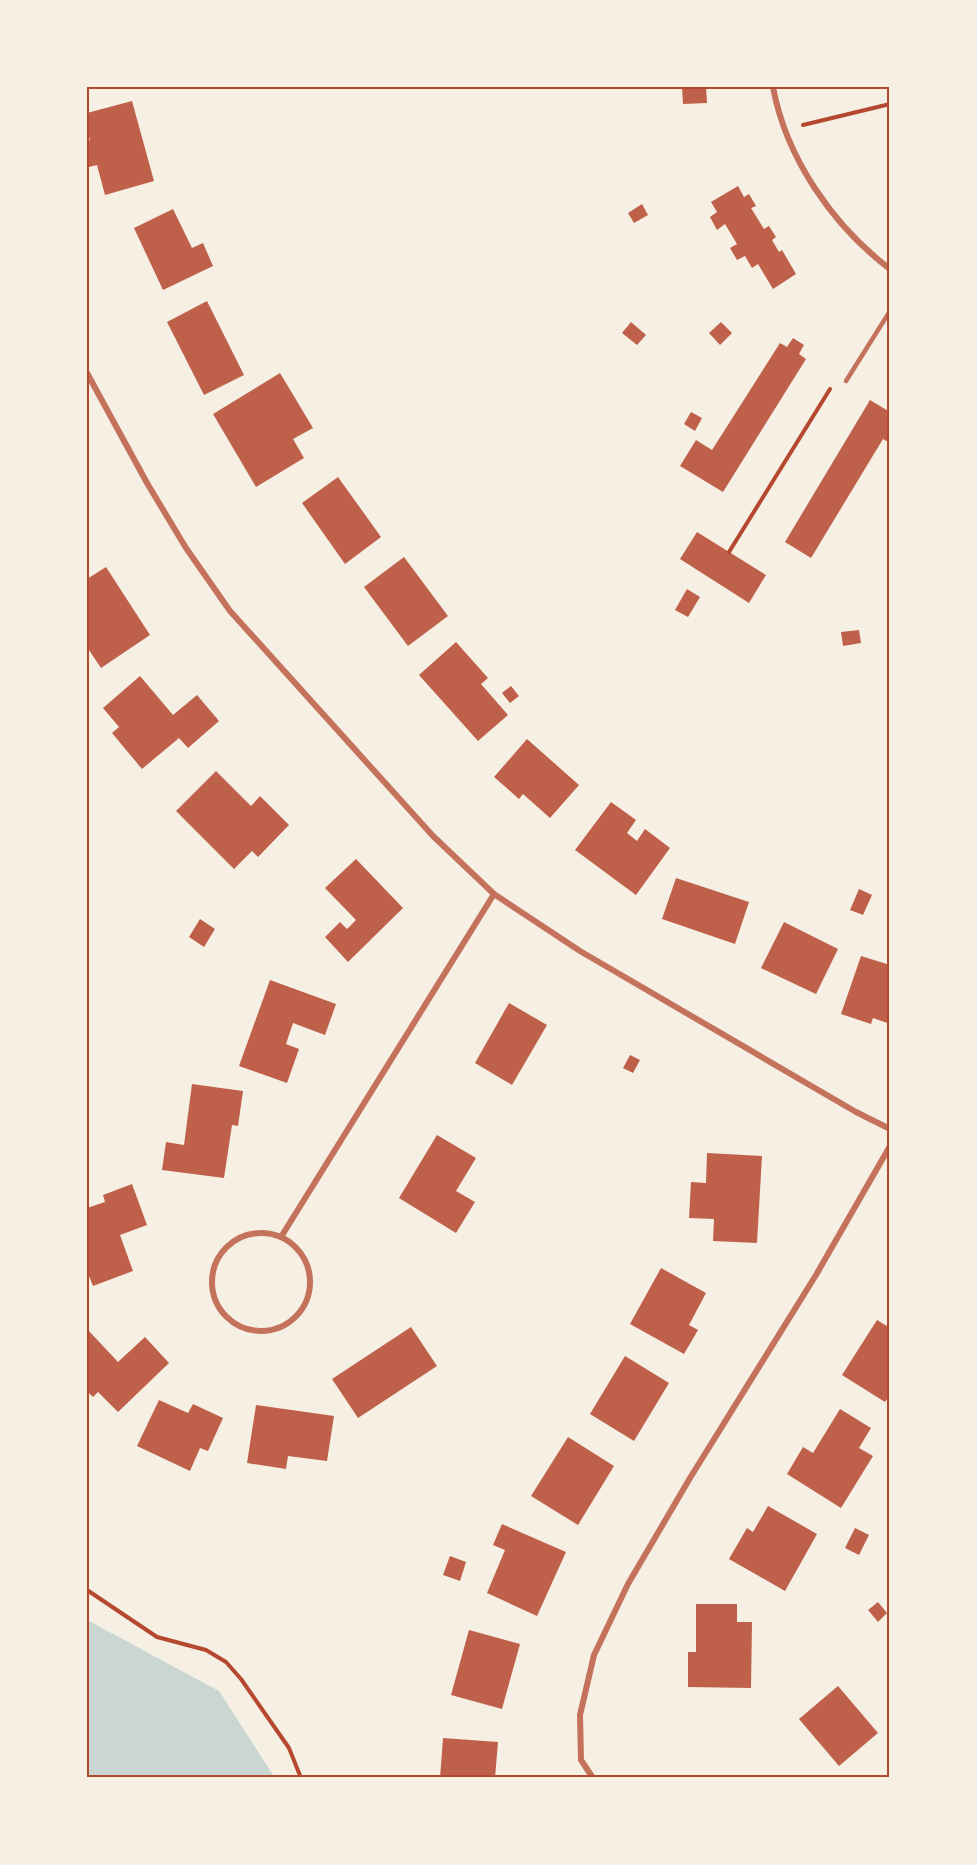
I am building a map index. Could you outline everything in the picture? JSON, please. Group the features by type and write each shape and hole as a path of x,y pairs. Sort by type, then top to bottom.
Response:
{"street":[{"path":"773,87 796,156 823,200 858,242 890,269"},
{"path":"87,373 147,483 186,548 230,611 433,836 494,894 580,951 856,1112 890,1129"},
{"path":"281,1237 494,894"},
{"path":"593,1778 581,1760 580,1715 594,1655 634,1574 690,1478 816,1275 890,1146"},
{"path":"266,1233 281,1237 295,1246 305,1259 310,1275 309,1292 303,1308 292,1320 278,1328 261,1331 244,1328 230,1320 220,1308 213,1294 212,1278 216,1263 224,1250 236,1240 250,1234 266,1233"}],"lane":[{"path":"846,381 890,311"}],"path":[{"path":"785,128 890,104"},
{"path":"729,552 838,376 846,381"},
{"path":"87,1590 156,1637 206,1650 226,1662 241,1679 289,1748 301,1778"}],"shaded area":[{"path":"87,1620 219,1691 275,1778 87,1778"}],"building":[{"path":"682,87 706,87 707,103 683,104"},
{"path":"132,101 154,181 105,195 97,165 89,167 87,158 87,141 90,140 87,130 87,113"},
{"path":"738,186 744,197 749,194 756,206 751,208 764,229 769,226 776,237 772,240 779,252 782,250 796,274 773,289 758,264 752,268 745,256 737,260 730,248 737,244 725,224 717,230 710,217 717,212 711,202"},
{"path":"642,204 648,215 634,223 628,213"},
{"path":"173,209 192,248 203,243 213,266 163,290 134,228"},
{"path":"207,301 244,375 204,395 167,322"},
{"path":"631,322 646,335 637,345 622,333"},
{"path":"721,322 732,333 720,345 709,333"},
{"path":"793,338 804,345 799,354 806,359 723,492 680,466 696,440 712,450 780,343 787,347"},
{"path":"280,373 313,428 293,439 304,458 256,487 213,414"},
{"path":"870,400 890,412 890,443 883,439 811,558 785,542"},
{"path":"691,412 702,418 695,431 684,424"},
{"path":"338,477 381,537 345,564 302,503"},
{"path":"697,532 766,575 749,603 680,559"},
{"path":"404,557 448,616 408,646 364,587"},
{"path":"106,567 150,635 101,668 87,647 87,579"},
{"path":"687,589 700,597 688,617 675,610"},
{"path":"859,630 861,643 843,646 841,632"},
{"path":"456,642 488,678 481,684 508,715 478,741 419,675"},
{"path":"140,676 173,715 197,695 219,721 188,748 179,738 142,769 112,733 119,727 103,708"},
{"path":"511,686 519,696 510,703 502,693"},
{"path":"527,739 579,785 550,818 523,794 519,799 494,777"},
{"path":"216,771 251,806 260,796 289,825 258,857 252,851 234,869 176,811"},
{"path":"611,802 636,820 627,833 637,841 645,829 670,848 636,895 575,850"},
{"path":"356,859 403,908 348,962 325,937 340,922 347,929 356,920 325,888"},
{"path":"676,878 749,902 735,944 662,919"},
{"path":"859,889 872,895 863,915 850,910"},
{"path":"200,919 215,929 204,947 189,937"},
{"path":"784,922 838,949 816,994 761,968"},
{"path":"861,956 890,965 890,1024 873,1018 871,1024 841,1014"},
{"path":"270,980 336,1004 325,1035 293,1023 286,1044 299,1049 287,1083 239,1066"},
{"path":"509,1003 547,1025 512,1085 475,1063"},
{"path":"630,1055 640,1060 633,1073 623,1068"},
{"path":"192,1084 243,1091 238,1126 232,1125 224,1178 162,1170 166,1142 184,1145"},
{"path":"437,1135 476,1158 456,1191 475,1202 456,1233 399,1198"},
{"path":"707,1153 762,1156 757,1243 713,1241 714,1219 689,1218 691,1182 706,1183"},
{"path":"132,1184 147,1225 120,1235 133,1271 93,1286 87,1271 87,1208 105,1202 103,1195"},
{"path":"661,1268 706,1293 689,1325 698,1330 684,1354 630,1324"},
{"path":"877,1320 890,1328 890,1395 885,1402 842,1375"},
{"path":"411,1327 437,1366 358,1418 332,1379"},
{"path":"87,1329 118,1362 145,1337 169,1363 118,1412 98,1392 93,1397 87,1391"},
{"path":"625,1356 669,1383 634,1441 590,1414"},
{"path":"159,1400 188,1413 193,1404 223,1418 208,1451 200,1448 190,1471 137,1446"},
{"path":"256,1405 334,1416 327,1461 288,1456 286,1469 247,1463"},
{"path":"840,1409 871,1428 859,1448 873,1456 841,1508 787,1474 803,1447 813,1453"},
{"path":"568,1437 614,1466 578,1525 531,1496"},
{"path":"768,1506 817,1534 785,1591 729,1559 747,1528 753,1532"},
{"path":"502,1524 566,1552 537,1616 487,1593 505,1550 493,1545"},
{"path":"855,1528 869,1535 859,1555 845,1548"},
{"path":"450,1556 466,1562 460,1581 443,1575"},
{"path":"878,1602 887,1613 878,1622 868,1610"},
{"path":"696,1604 737,1604 737,1622 752,1622 751,1688 688,1687 688,1652 696,1652"},
{"path":"469,1630 520,1644 502,1709 451,1695"},
{"path":"838,1686 878,1733 839,1766 799,1719"},
{"path":"443,1738 498,1742 495,1778 440,1778"}]}
